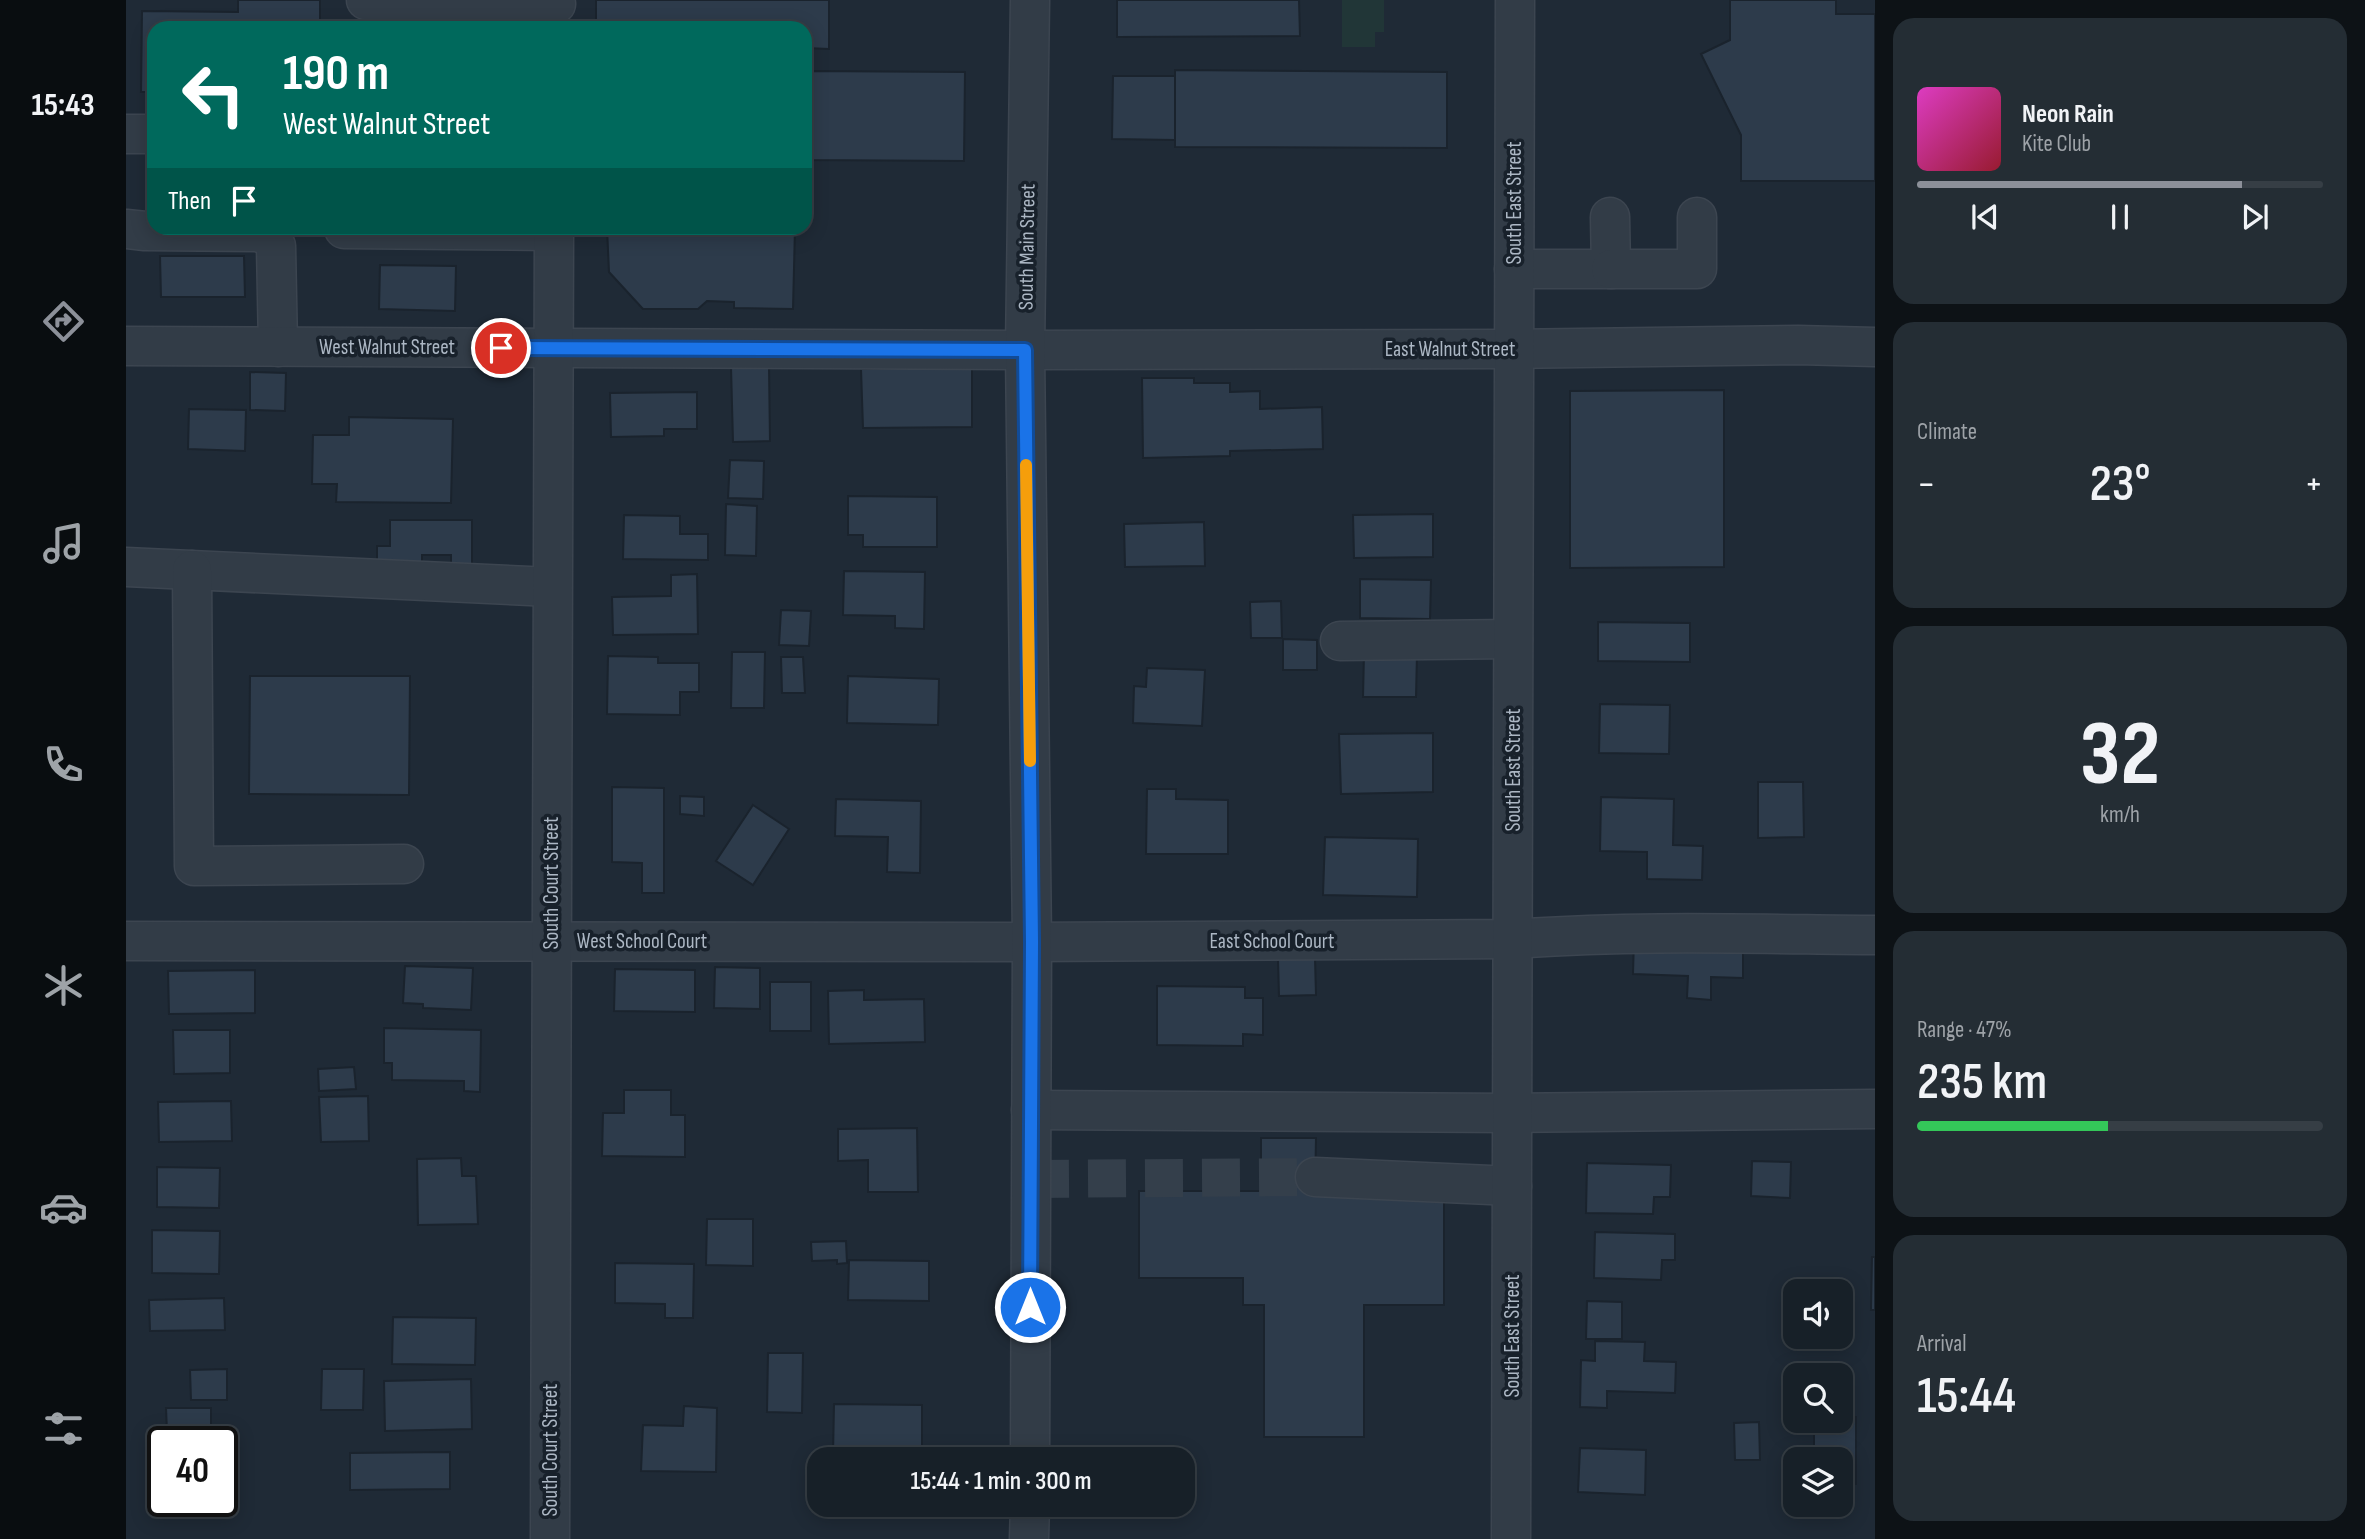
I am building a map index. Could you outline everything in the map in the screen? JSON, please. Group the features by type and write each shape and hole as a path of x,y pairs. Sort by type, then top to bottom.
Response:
{"street":[{"path":"366,0 556,11"},
{"name":"South Main Street","path":"1030,1447 1032,942 1025,350 1031,0"},
{"name":"South East Street","path":"1511,1539 1515,0"},
{"path":"126,134 147,134"},
{"path":"1610,217 1611,270"},
{"path":"1514,270 1697,270 1697,217"},
{"path":"126,229 147,231"},
{"path":"268,235 271,236 276,246 278,347"},
{"name":"South Court Street","path":"550,1539 554,235"},
{"name":"East Walnut Street","path":"1025,350 1514,349 1798,345 1875,347"},
{"name":"West Walnut Street","path":"126,346 1025,350"},
{"path":"126,567 552,587"},
{"path":"192,570 194,866 404,864"},
{"path":"1340,641 1513,639"},
{"name":"East School Court","path":"1032,942 1513,939 1576,934 1677,933 1875,935"},
{"name":"West School Court","path":"126,942 1032,942"},
{"path":"1031,1110 1512,1113 1875,1109"},
{"path":"1315,1177 1512,1186"},
{"path":"1029,1539 1030,1517"}],"green space":[{"path":"1342,0 1384,0 1384,32 1375,32 1375,47 1342,47"}],"building":[{"path":"238,0 320,0 320,21 147,21 147,92 141,92 142,11 238,12"},
{"path":"596,0 829,0 829,49 812,48 812,21 596,21"},
{"path":"1117,0 1299,0 1300,36 1117,37"},
{"path":"1730,0 1836,0 1836,14 1875,14 1875,181 1741,181 1741,135 1701,54 1730,40"},
{"path":"1175,70 1447,72 1447,148 1175,147"},
{"path":"812,71 965,72 964,161 812,160"},
{"path":"1113,76 1175,76 1175,140 1112,139"},
{"path":"607,235 795,235 793,309 734,308 734,302 707,301 698,309 643,309 609,272"},
{"path":"160,256 244,256 245,297 161,297"},
{"path":"380,265 456,266 455,311 379,309"},
{"path":"769,366 770,441 733,442 731,367"},
{"path":"972,367 972,427 863,428 861,369"},
{"path":"250,372 286,373 285,411 250,410"},
{"path":"1142,378 1194,378 1194,383 1230,383 1230,392 1260,391 1260,409 1322,407 1323,449 1230,451 1230,456 1143,458"},
{"path":"1724,390 1724,567 1570,568 1570,391"},
{"path":"697,392 697,429 664,429 664,436 611,437 610,393"},
{"path":"189,409 246,410 245,451 188,449"},
{"path":"349,417 453,419 451,503 336,502 337,484 312,484 313,435 349,435"},
{"path":"730,460 764,461 763,499 728,498"},
{"path":"848,496 937,497 937,547 863,547 863,535 848,535"},
{"path":"726,504 757,506 756,556 725,555"},
{"path":"1433,514 1433,557 1354,558 1353,515"},
{"path":"624,515 680,516 680,534 708,534 708,560 623,559"},
{"path":"390,520 472,520 472,566 451,567 451,555 422,555 422,567 377,567 377,546 390,546"},
{"path":"1204,522 1205,566 1125,567 1124,524"},
{"path":"844,571 925,572 924,629 895,628 895,616 843,615"},
{"path":"697,574 698,634 613,635 612,597 671,596 671,575"},
{"path":"1360,579 1431,580 1430,619 1360,618"},
{"path":"1281,601 1282,638 1251,638 1250,602"},
{"path":"781,610 811,611 809,646 779,645"},
{"path":"1598,622 1690,623 1690,662 1598,661"},
{"path":"1283,639 1317,640 1317,670 1283,670"},
{"path":"732,652 765,652 764,708 731,708"},
{"path":"1364,653 1417,654 1416,697 1363,697"},
{"path":"608,656 658,657 658,663 699,663 699,692 680,692 680,715 607,714"},
{"path":"781,657 803,657 805,693 782,693"},
{"path":"1147,668 1205,670 1202,726 1133,723 1134,686 1146,687"},
{"path":"250,676 410,676 409,795 249,794"},
{"path":"848,676 939,679 938,725 847,723"},
{"path":"1600,704 1670,705 1669,754 1599,753"},
{"path":"1433,733 1433,792 1341,794 1339,734"},
{"path":"1758,782 1803,782 1804,837 1758,838"},
{"path":"612,787 664,788 664,893 642,893 642,863 612,862"},
{"path":"1147,789 1176,789 1176,799 1228,800 1228,854 1146,854"},
{"path":"680,796 704,797 704,816 680,814"},
{"path":"1601,797 1674,799 1673,845 1703,846 1702,880 1647,879 1647,852 1600,851"},
{"path":"836,799 921,801 920,873 887,872 888,837 835,836"},
{"path":"753,805 789,829 753,885 716,861"},
{"path":"1325,837 1418,839 1417,897 1323,895"},
{"path":"1634,937 1743,940 1743,978 1711,977 1711,1000 1687,998 1688,976 1633,974"},
{"path":"1315,958 1316,995 1279,996 1278,959"},
{"path":"405,966 473,968 471,1010 423,1008 423,1004 403,1003"},
{"path":"715,967 760,968 760,1009 714,1008"},
{"path":"615,969 695,970 695,1012 614,1011"},
{"path":"255,970 255,1013 169,1014 168,971"},
{"path":"770,982 811,982 811,1031 770,1031"},
{"path":"1157,986 1245,987 1245,998 1263,998 1263,1035 1243,1034 1243,1046 1157,1045"},
{"path":"864,990 864,1000 924,999 925,1042 829,1044 828,991"},
{"path":"384,1028 481,1030 480,1092 464,1091 464,1081 392,1080 392,1063 384,1063"},
{"path":"173,1030 230,1030 230,1073 174,1074"},
{"path":"354,1067 356,1089 319,1091 318,1069"},
{"path":"624,1090 671,1090 671,1115 685,1115 685,1157 602,1156 603,1113 624,1113"},
{"path":"368,1096 369,1141 321,1142 319,1097"},
{"path":"231,1101 232,1141 159,1142 158,1102"},
{"path":"917,1128 918,1192 868,1192 868,1160 838,1161 838,1129"},
{"path":"1261,1138 1316,1138 1315,1191 1444,1191 1444,1305 1364,1305 1364,1437 1264,1437 1264,1305 1243,1305 1243,1278 1139,1278 1139,1191 1261,1191"},
{"path":"461,1158 462,1176 476,1176 478,1224 418,1225 417,1159"},
{"path":"1752,1161 1791,1162 1790,1198 1751,1196"},
{"path":"1587,1163 1671,1165 1670,1197 1654,1197 1653,1214 1586,1213"},
{"path":"157,1167 220,1168 219,1208 157,1207"},
{"path":"707,1219 753,1219 753,1266 706,1265"},
{"path":"152,1230 220,1231 219,1274 152,1273"},
{"path":"1595,1232 1675,1234 1675,1260 1662,1260 1661,1280 1594,1278"},
{"path":"846,1241 847,1263 837,1264 837,1260 812,1261 811,1242"},
{"path":"1872,1257 1875,1257 1875,1310 1871,1310"},
{"path":"849,1260 929,1261 929,1301 848,1300"},
{"path":"615,1263 694,1264 693,1318 665,1318 665,1304 615,1303"},
{"path":"224,1298 225,1330 150,1331 149,1300"},
{"path":"1587,1301 1622,1302 1622,1339 1586,1339"},
{"path":"393,1317 476,1318 475,1365 392,1364"},
{"path":"1595,1341 1645,1342 1644,1361 1676,1362 1675,1393 1607,1391 1607,1408 1580,1407 1581,1360 1595,1361"},
{"path":"768,1353 803,1353 802,1413 767,1412"},
{"path":"227,1369 227,1400 191,1400 190,1370"},
{"path":"322,1369 364,1369 363,1410 321,1410"},
{"path":"471,1379 472,1429 385,1431 384,1381"},
{"path":"834,1404 922,1405 922,1447 833,1447"},
{"path":"684,1406 717,1408 716,1472 641,1471 643,1425 683,1426"},
{"path":"166,1408 211,1408 211,1426 167,1426"},
{"path":"1853,1417 1856,1417 1856,1484 1853,1484 1853,1447 1814,1447 1814,1433 1853,1433"},
{"path":"1759,1422 1760,1460 1735,1460 1734,1423"},
{"path":"1580,1448 1646,1450 1645,1495 1578,1492"},
{"path":"450,1452 450,1489 350,1490 350,1453"}],"tunnel":[{"path":"1031,1179 1315,1177"}],"slow traffic":[{"path":"1026,465 1030,761"}],"route":[{"path":"501,348 1025,350 1032,942 1030,1307"}]}
